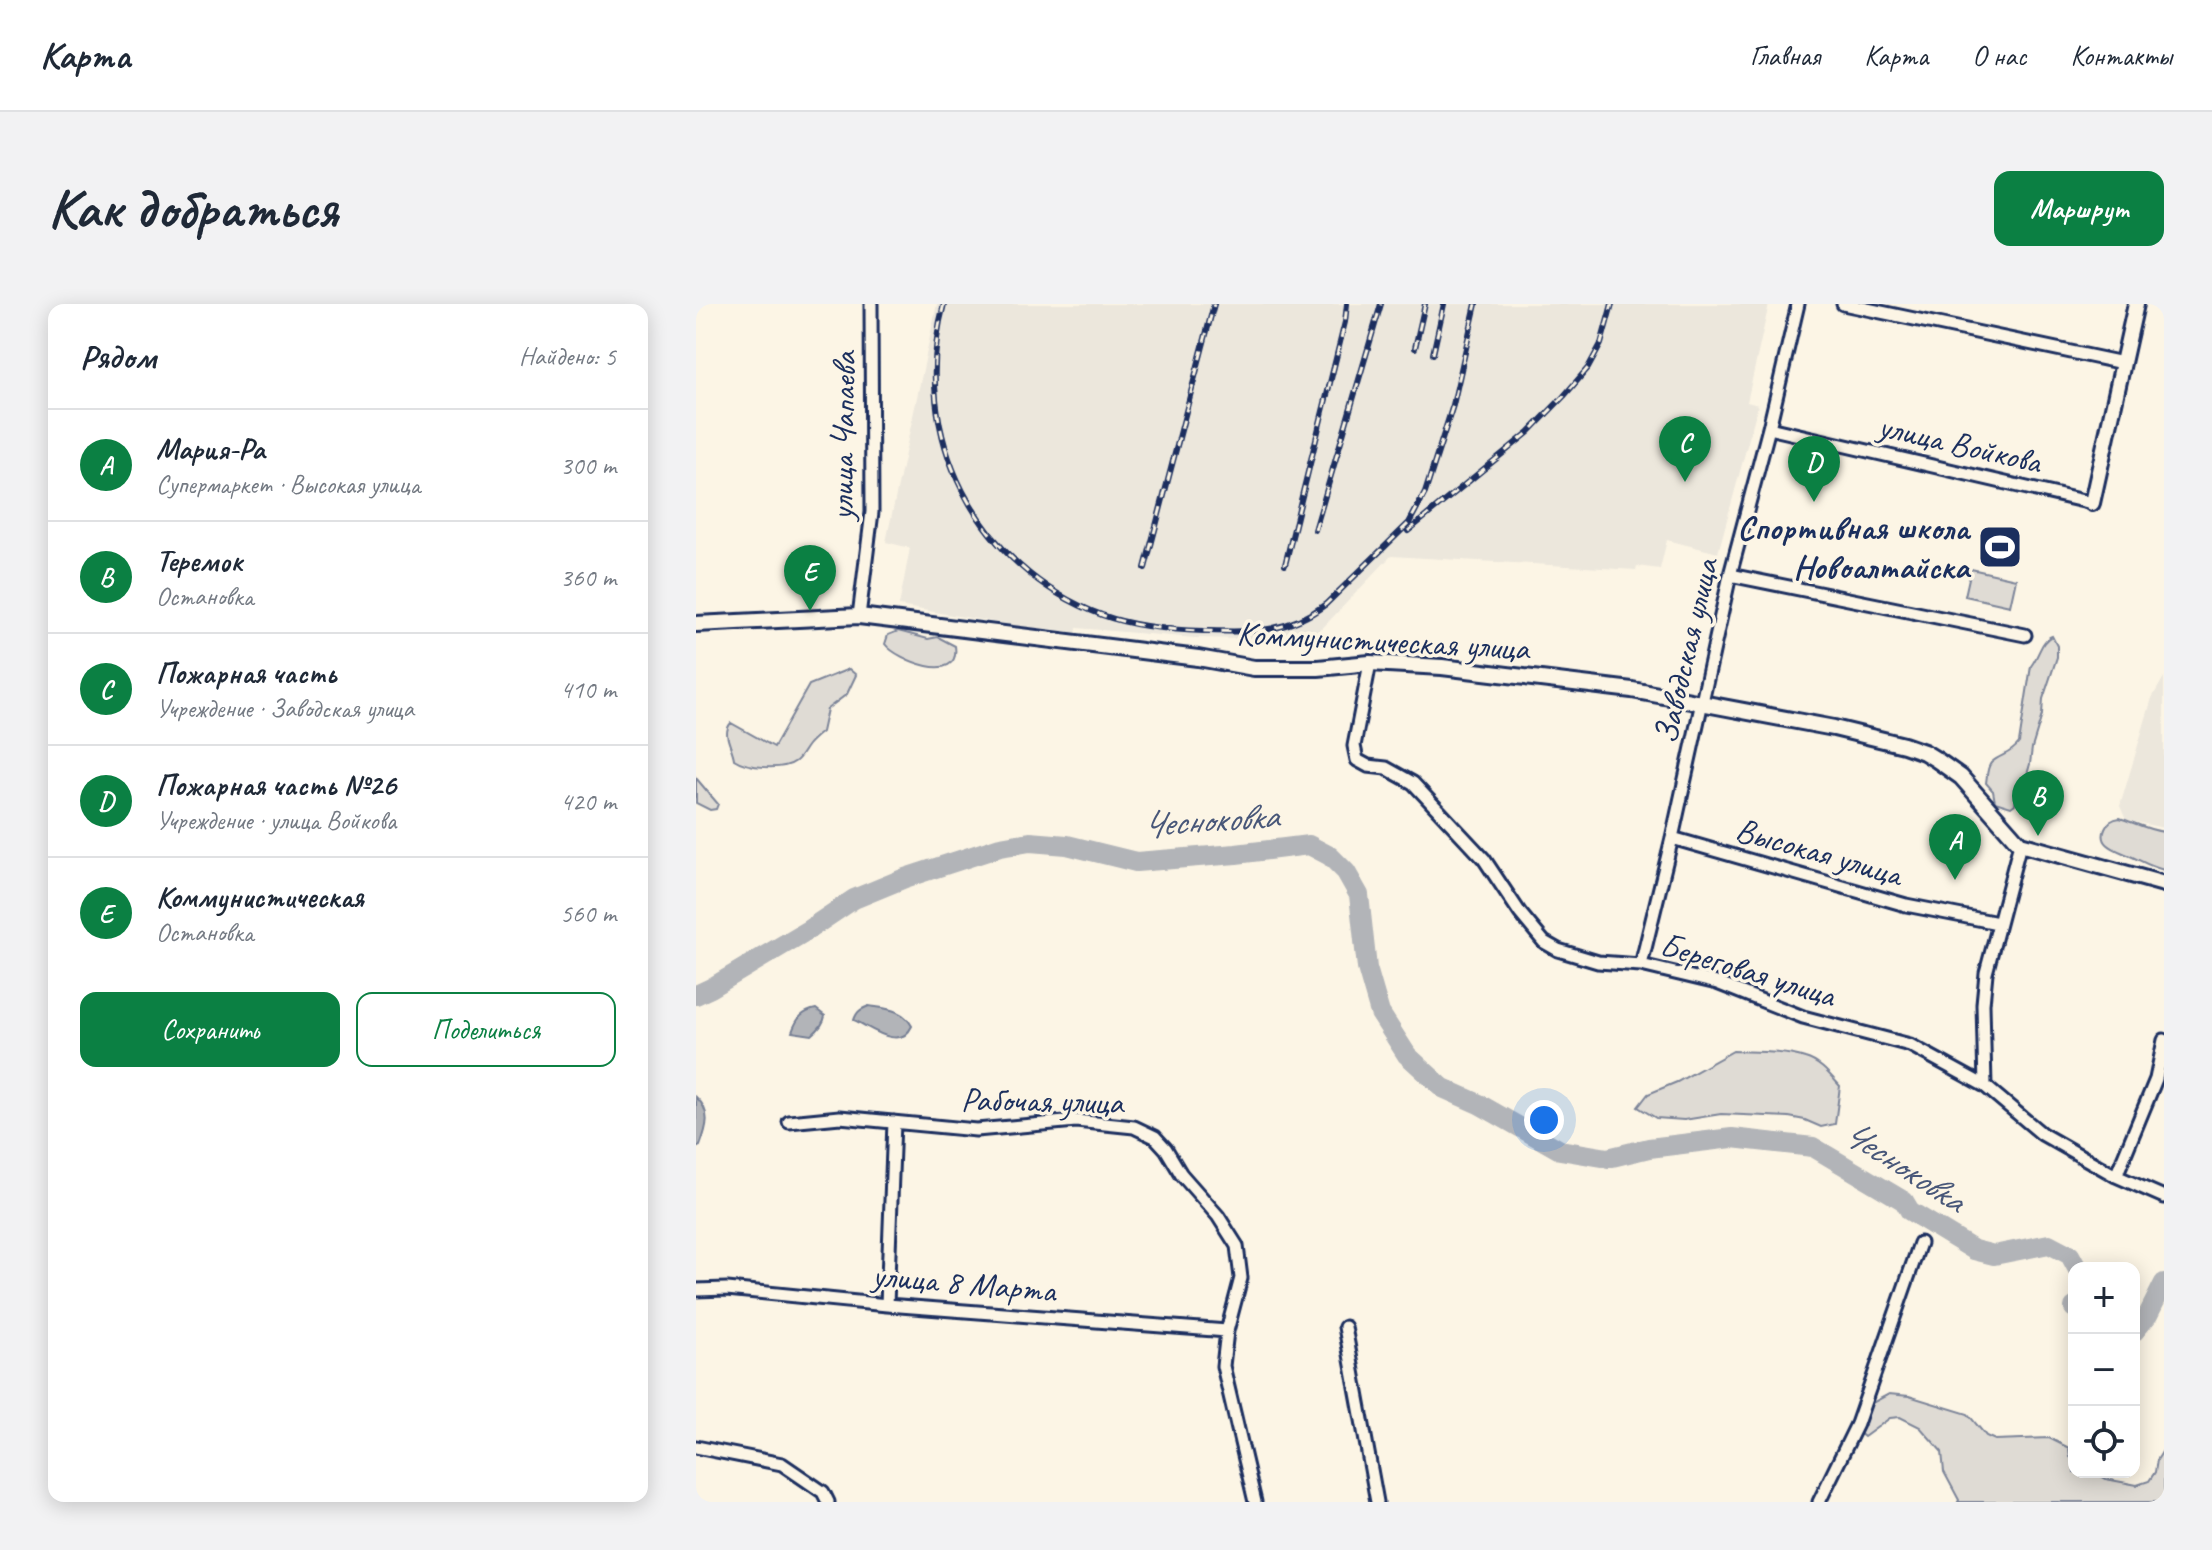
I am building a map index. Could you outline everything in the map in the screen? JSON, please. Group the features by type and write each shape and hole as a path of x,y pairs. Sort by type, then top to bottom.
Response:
{"street":[{"name":"улица Чапаева","path":"859,616 872,512 871,304"},
{"name":"Заводская улица","path":"1641,965 1730,575 1798,304"},
{"path":"1843,304 2123,363"},
{"path":"2092,503 2136,304"},
{"name":"улица Войкова","path":"1769,428 2092,503"},
{"path":"1730,575 2025,635"},
{"name":"Коммунистическая улица","path":"696,624 859,616 1136,650 1254,668 1318,668 1370,663 1442,667 1632,690 1834,728 1924,752 1961,777 2020,844"},
{"name":"Береговая улица","path":"1370,663 1354,746 1357,760 1368,766 1386,768 1413,783 1484,859 1520,913 1544,942 1558,950 1598,962 1641,965 1717,983 1803,1017 1910,1045 1985,1086 2042,1134 2116,1176 2164,1197"},
{"name":"Высокая улица","path":"1672,838 1906,905 1998,923"},
{"path":"1985,1086 1983,1004 1986,973 2020,844 2164,884"},
{"path":"2116,1176 2156,1079 2164,1040"},
{"name":"Рабочая улица","path":"789,1122 840,1117 976,1130 1076,1121 1134,1127 1155,1137 1181,1174 1218,1216 1237,1246 1241,1278 1227,1331 1223,1366 1255,1502"},
{"path":"887,1305 894,1122"},
{"path":"1819,1502 1857,1424 1920,1243"},
{"name":"улица 8 Марта","path":"696,1290 727,1289 887,1305 1227,1331"},
{"path":"1345,1327 1377,1502"},
{"path":"696,1447 782,1464 823,1492 828,1502"}],"shaded area":[{"path":"937,304 1769,304 1747,402 1758,405 1718,553 1667,540 1660,569 1637,566 1636,570 1391,556 1312,639 1300,640 1195,638 1077,628 1076,636 899,606 910,548 886,542"},
{"path":"1971,569 2016,579 2010,606 1965,596"},
{"path":"898,631 928,639 938,637 955,646 954,658 948,665 939,667 902,657 885,644 888,635"},
{"path":"2052,636 2057,646 2057,657 2043,699 2042,715 2024,785 2011,807 1995,802 1993,791 1986,783 1988,770 1994,760 2019,743 2031,666"},
{"path":"849,669 856,675 847,694 827,709 822,732 796,761 783,766 765,767 747,765 734,759 727,736 731,723 774,747 809,685"},
{"path":"2164,677 2164,828 2126,820 2120,806 2152,698"},
{"path":"696,778 718,804 716,809 710,810 696,803"},
{"path":"2120,818 2164,832 2164,870 2106,843 2106,827"},
{"path":"869,1006 899,1013 912,1026 900,1037 876,1032 854,1020 856,1014"},
{"path":"816,1009 825,1016 812,1035 792,1032 801,1016"},
{"path":"1733,1051 1788,1054 1820,1066 1840,1086 1835,1124 1821,1127 1789,1117 1721,1114 1684,1120 1656,1118 1638,1107 1648,1094"},
{"path":"696,1097 704,1108 707,1120 700,1146 696,1148"},
{"path":"1889,1394 1909,1396 1968,1414 1986,1436 1995,1440 2049,1438 2068,1448 2068,1478 2104,1478 2137,1485 2149,1481 2164,1449 2164,1502 1958,1502 1944,1472 1942,1452 1920,1427 1900,1417 1890,1418 1864,1437 1857,1431 1872,1403"}],"waterway":[{"name":"Чесноковка","path":"696,995 808,930 854,899 905,878 1000,847 1030,842 1067,845 1136,862 1309,845 1330,856 1346,872 1359,895 1367,968 1380,1013 1407,1055 1443,1088 1479,1104 1560,1150 1608,1158 1649,1148 1732,1138 1813,1147 1904,1201 1910,1211 1974,1250 1994,1255 2049,1244 2070,1255 2074,1262"},
{"name":"Чесноковка","path":"2140,1325 2164,1283"}],"railway":[{"path":"944,304 936,353 936,401 945,447 963,491 987,530 1019,565 1058,593 1102,615 1153,627 1191,631 1268,629 1297,621 1326,604 1409,523 1425,493 1453,405 1476,304"},
{"path":"1145,568 1214,304"},
{"path":"1285,565 1347,304"},
{"path":"1315,530 1381,304"},
{"path":"1415,348 1425,304"},
{"path":"1433,354 1444,304"},
{"path":"1408,531 1529,432 1564,396 1588,368 1601,344 1612,304"}],"place":[{"name":"Пожарная часть","path":"1685,482"},
{"name":"Пожарная часть №26","path":"1814,502"},
{"name":"Спортивная школа Новоалтайска","path":"2000,547"},
{"name":"Коммунистическая","path":"810,611"},
{"name":"Теремок","path":"2038,836"},
{"name":"Мария-Ра","path":"1955,880"}]}
